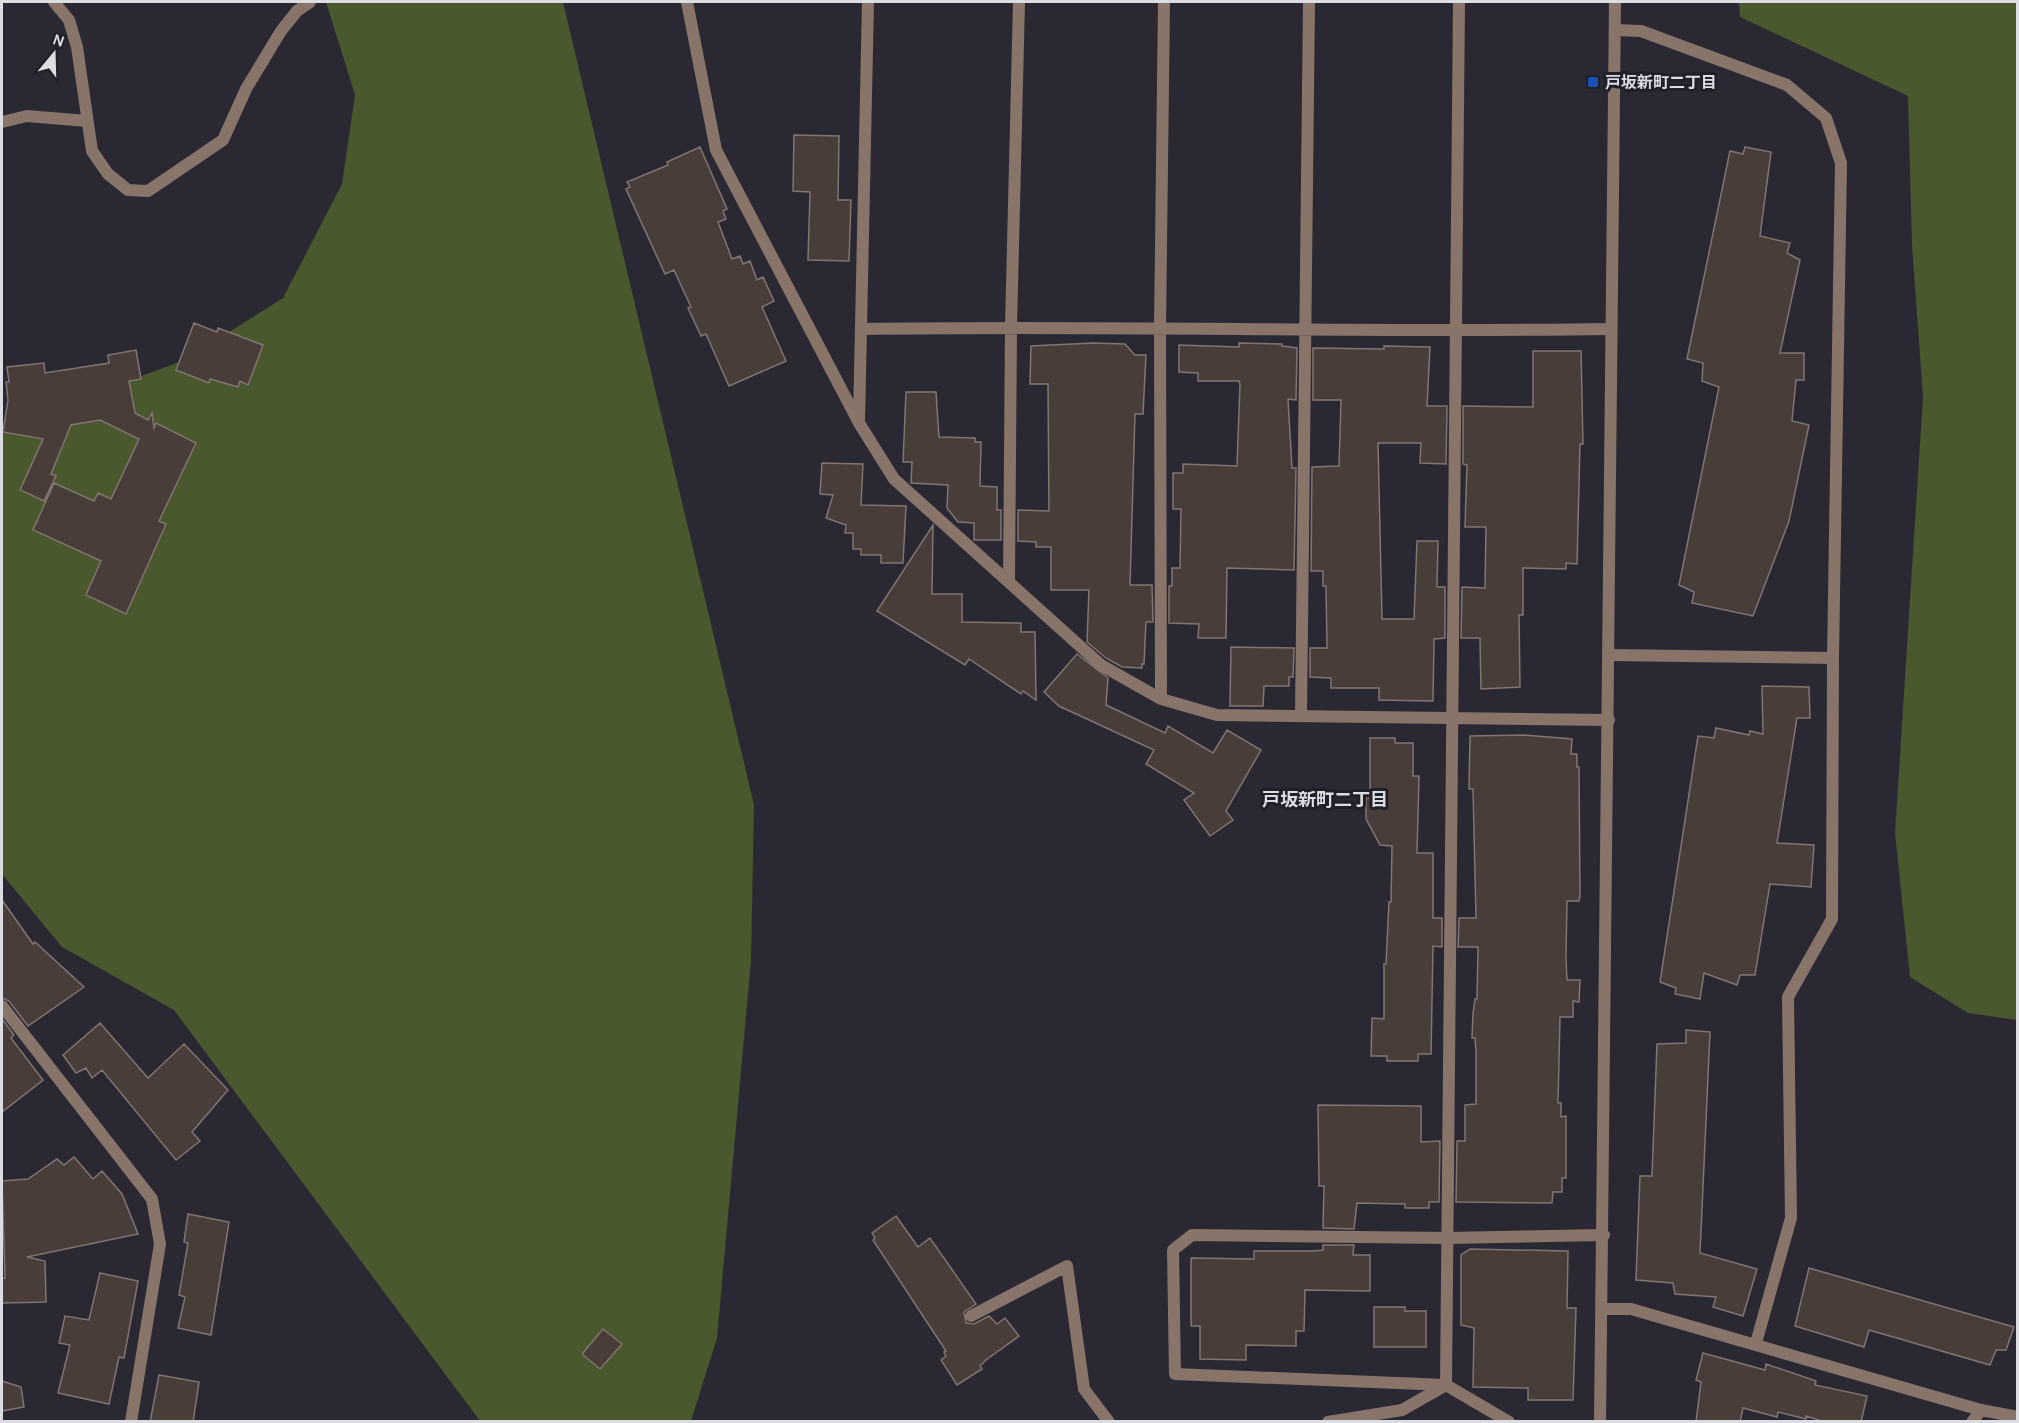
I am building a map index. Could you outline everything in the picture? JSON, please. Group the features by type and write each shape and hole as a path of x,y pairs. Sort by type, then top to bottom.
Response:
{"street":[{"path":"54,2 69,20 77,47 92,151 108,174 128,190 148,191 223,140 246,89 281,31 297,11 310,2"},
{"path":"687,2 716,150 859,423 894,479 1009,579 1101,665 1161,699 1217,715 1609,720"},
{"path":"859,423 868,2"},
{"path":"1009,579 1011,327 1019,2"},
{"path":"1161,699 1160,328 1164,2"},
{"path":"1301,716 1309,2"},
{"path":"1446,1385 1459,2"},
{"path":"1600,1422 1604,1235 1610,329 1615,2"},
{"path":"1614,30 1641,31 1787,85 1826,118 1841,163 1833,658 1832,919 1788,997 1791,1218 1756,1343"},
{"path":"2,122 27,116 87,121"},
{"path":"862,328 1455,331 1610,329"},
{"path":"1609,655 1833,658"},
{"path":"2,1006 152,1199 160,1244 131,1422"},
{"path":"1509,1422 1446,1385 1175,1374 1173,1250 1192,1235 1447,1238 1604,1235"},
{"path":"971,1316 1067,1266 1084,1389 1109,1422"},
{"path":"1603,1309 1631,1309 1756,1343 1981,1410 2018,1417"},
{"path":"1328,1422 1402,1410 1446,1385"},
{"path":"1971,1422 1981,1410"}],"green space":[{"path":"326,2 563,2 754,805 751,960 717,1338 691,1421 480,1421 174,1010 62,947 2,874 2,427 185,360 283,298 342,184 355,95"},
{"path":"1739,2 2017,2 2017,1020 1968,1013 1910,977 1895,833 1923,397 1912,245 1908,96 1740,17"}],"building":[{"path":"794,135 839,136 838,200 851,200 849,261 808,260 810,192 793,191"},
{"path":"700,147 727,209 723,211 726,219 718,222 732,259 740,256 743,264 750,261 757,280 763,277 774,301 762,307 786,361 729,386 706,334 701,336 674,270 665,274 626,189 630,187 627,182 668,165 667,162"},
{"path":"1745,147 1771,152 1760,236 1790,243 1787,253 1800,260 1780,353 1804,353 1804,380 1796,380 1792,421 1809,425 1789,521 1753,616 1692,603 1694,592 1679,585 1719,387 1702,381 1703,363 1687,359 1730,151 1743,154"},
{"path":"194,323 217,332 218,328 263,345 248,385 240,381 238,387 210,379 209,383 176,370"},
{"path":"1239,343 1282,344 1282,346 1297,348 1296,400 1288,399 1292,468 1296,468 1294,570 1227,568 1226,638 1198,638 1199,624 1169,623 1169,586 1172,586 1172,568 1180,568 1181,509 1173,509 1173,473 1183,473 1183,464 1237,466 1240,384 1239,381 1198,381 1198,373 1179,372 1179,345 1239,347"},
{"path":"1125,344 1135,355 1146,355 1143,414 1135,414 1130,585 1152,585 1153,622 1146,622 1142,668 1122,667 1106,658 1087,642 1089,590 1051,590 1051,547 1036,547 1036,542 1018,541 1018,510 1049,511 1048,384 1030,384 1031,346"},
{"path":"1384,346 1430,347 1427,406 1447,406 1446,464 1420,463 1421,443 1378,443 1382,619 1414,619 1417,541 1438,541 1437,587 1445,587 1445,638 1434,639 1433,701 1379,700 1379,688 1331,688 1331,678 1310,677 1310,648 1327,648 1326,586 1323,586 1323,571 1311,571 1312,467 1339,466 1341,400 1313,400 1313,348 1384,349"},
{"path":"136,350 141,379 129,381 135,413 148,420 152,413 154,428 156,423 196,443 159,521 166,524 126,614 86,595 101,561 33,530 54,483 94,501 98,493 111,499 139,439 100,420 71,425 51,474 56,476 44,501 20,490 43,439 3,432 8,400 7,367 44,363 45,373 109,363 108,355"},
{"path":"1533,351 1581,351 1583,444 1580,444 1577,564 1566,563 1566,569 1523,568 1523,615 1519,615 1520,687 1481,689 1480,638 1461,638 1462,587 1485,588 1486,527 1465,527 1467,465 1463,464 1463,406 1533,407"},
{"path":"906,392 936,392 939,437 975,438 975,442 981,442 980,486 997,487 997,510 1001,510 1001,540 974,540 974,523 958,522 947,508 948,485 911,483 912,462 903,462"},
{"path":"822,463 863,464 861,505 906,506 903,563 881,563 881,555 861,555 861,549 853,549 853,533 845,533 846,525 826,518 833,495 820,494"},
{"path":"933,525 932,594 962,594 962,622 1021,623 1021,632 1035,632 1036,700 1023,691 1021,694 969,659 965,665 877,611"},
{"path":"1231,647 1294,648 1293,677 1289,677 1289,686 1264,686 1263,706 1230,706"},
{"path":"1077,654 1108,678 1106,705 1165,733 1168,726 1213,753 1227,730 1261,750 1226,811 1233,820 1210,836 1184,800 1194,793 1146,764 1154,750 1059,706 1044,692"},
{"path":"1762,686 1809,687 1810,718 1797,718 1777,843 1814,845 1811,887 1770,884 1755,975 1740,975 1737,985 1704,973 1700,999 1675,994 1676,988 1660,982 1698,736 1714,738 1716,728 1749,735 1750,731 1763,734"},
{"path":"1524,735 1572,739 1571,754 1577,754 1577,767 1579,767 1580,896 1579,901 1567,901 1566,958 1567,980 1580,980 1579,1002 1573,1001 1573,1017 1560,1017 1558,1103 1561,1103 1561,1117 1566,1116 1566,1178 1562,1178 1562,1192 1553,1192 1552,1203 1456,1202 1457,1141 1465,1141 1465,1105 1476,1104 1476,1051 1475,1038 1472,1038 1473,1014 1475,999 1477,999 1478,947 1458,947 1459,918 1476,918 1473,789 1469,789 1470,736"},
{"path":"1370,738 1395,738 1395,743 1413,743 1413,776 1419,776 1417,853 1433,853 1433,918 1442,918 1442,947 1433,946 1431,1054 1418,1054 1418,1061 1387,1061 1387,1056 1371,1056 1372,1018 1384,1019 1384,964 1386,964 1389,902 1391,902 1392,846 1380,845 1366,819 1366,798 1370,798"},
{"path":"2,900 33,944 35,942 84,987 28,1026 9,1001 2,998"},
{"path":"2,1019 14,1035 11,1038 43,1080 2,1112"},
{"path":"100,1023 148,1078 184,1044 228,1090 192,1132 200,1141 176,1160 102,1070 92,1078 86,1068 76,1073 63,1055"},
{"path":"1686,1030 1710,1032 1700,1253 1757,1269 1743,1316 1713,1307 1716,1297 1675,1294 1673,1283 1636,1280 1640,1176 1652,1176 1657,1044 1686,1043"},
{"path":"1318,1105 1421,1106 1421,1142 1440,1141 1439,1202 1429,1202 1429,1208 1405,1208 1405,1204 1357,1203 1354,1229 1323,1228 1324,1186 1319,1186"},
{"path":"74,1157 93,1179 102,1171 122,1194 138,1234 27,1257 45,1261 46,1302 2,1303 2,1278 5,1278 2,1181 28,1179 57,1159 64,1165"},
{"path":"188,1214 229,1222 211,1335 178,1328 185,1297 179,1295 188,1243 184,1242"},
{"path":"896,1216 918,1247 930,1238 976,1304 964,1312 966,1323 974,1324 989,1316 997,1324 1005,1318 1019,1336 986,1360 980,1366 982,1369 957,1385 941,1360 946,1356 944,1352 946,1351 873,1240 875,1238 872,1233"},
{"path":"1323,1245 1354,1245 1353,1255 1370,1255 1370,1291 1305,1290 1304,1331 1296,1331 1296,1346 1246,1345 1246,1360 1200,1359 1200,1326 1191,1326 1191,1258 1254,1259 1254,1251 1314,1251 1323,1250"},
{"path":"1470,1249 1568,1251 1567,1308 1576,1308 1573,1400 1528,1400 1528,1388 1473,1387 1474,1328 1461,1325 1461,1255"},
{"path":"1809,1268 2014,1327 2006,1350 1996,1350 1990,1365 1869,1330 1864,1347 1795,1326"},
{"path":"100,1273 138,1281 124,1358 119,1357 109,1404 58,1393 70,1345 59,1343 65,1316 89,1320"},
{"path":"1374,1307 1405,1307 1405,1311 1426,1311 1426,1347 1374,1347"},
{"path":"603,1329 622,1344 600,1369 582,1354"},
{"path":"1703,1353 1765,1370 1766,1364 1816,1381 1815,1385 1867,1396 1861,1422 1825,1422 1806,1416 1806,1419 1778,1412 1777,1417 1743,1408 1740,1422 1696,1422 1701,1382 1696,1380"},
{"path":"159,1375 199,1382 193,1422 150,1422"},
{"path":"2,1381 21,1387 24,1407 2,1411"}],"place":[{"name":"戸坂新町二丁目","path":"1593,82"}],"district":[{"name":"戸坂新町二丁目","path":"1325,800"}]}
